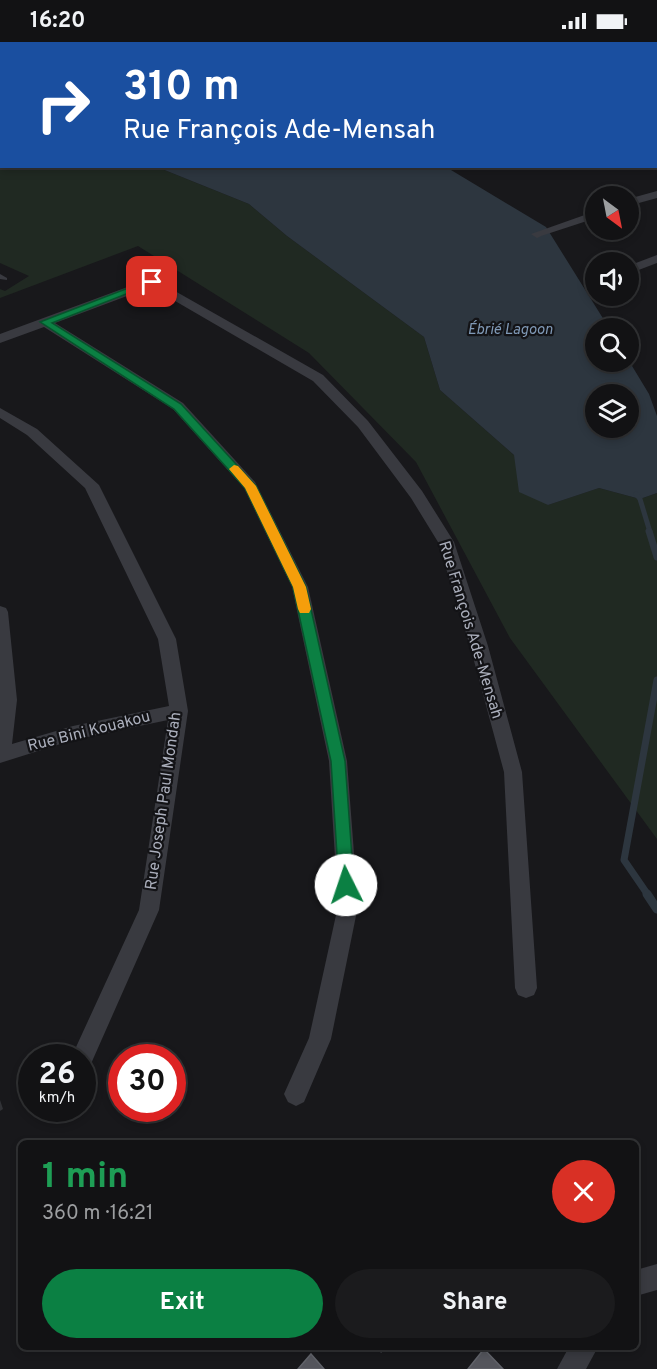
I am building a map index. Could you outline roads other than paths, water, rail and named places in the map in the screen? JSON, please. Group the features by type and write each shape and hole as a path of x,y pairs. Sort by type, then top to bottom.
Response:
{"street":[{"path":"639,200 657,194"},
{"path":"537,234 585,218"},
{"path":"639,266 657,259"},
{"name":"Rue François Ade-Mensah","path":"0,339 152,282 318,378 363,424 417,495 446,542 479,646 513,772 526,988"},
{"path":"45,322 178,406 250,486 300,587 338,761 348,906 320,1039 296,1094"},
{"name":"Rue Joseph Paul Mondah","path":"0,412 32,432 91,485 167,639 179,711 149,910 88,1044"},
{"path":"0,612 8,700 1,755"},
{"name":"Rue Bini Kouakou","path":"1,755 73,733 179,711"},
{"path":"639,1282 657,1277"},
{"path":"570,1369 583,1350"}],"water":[{"name":"Ébrié Lagoon","path":"159,168 448,168 546,227 585,290 585,306 595,306 603,318 585,318 585,372 636,372 649,394 657,416 657,493 640,499 599,488 548,505 519,492 514,455 440,390 424,337 287,236 249,204"}],"waterway":[{"path":"636,494 640,499 650,532"},
{"path":"649,531 657,557"},
{"path":"648,895 624,860 657,680"},
{"path":"647,894 657,909"}]}
